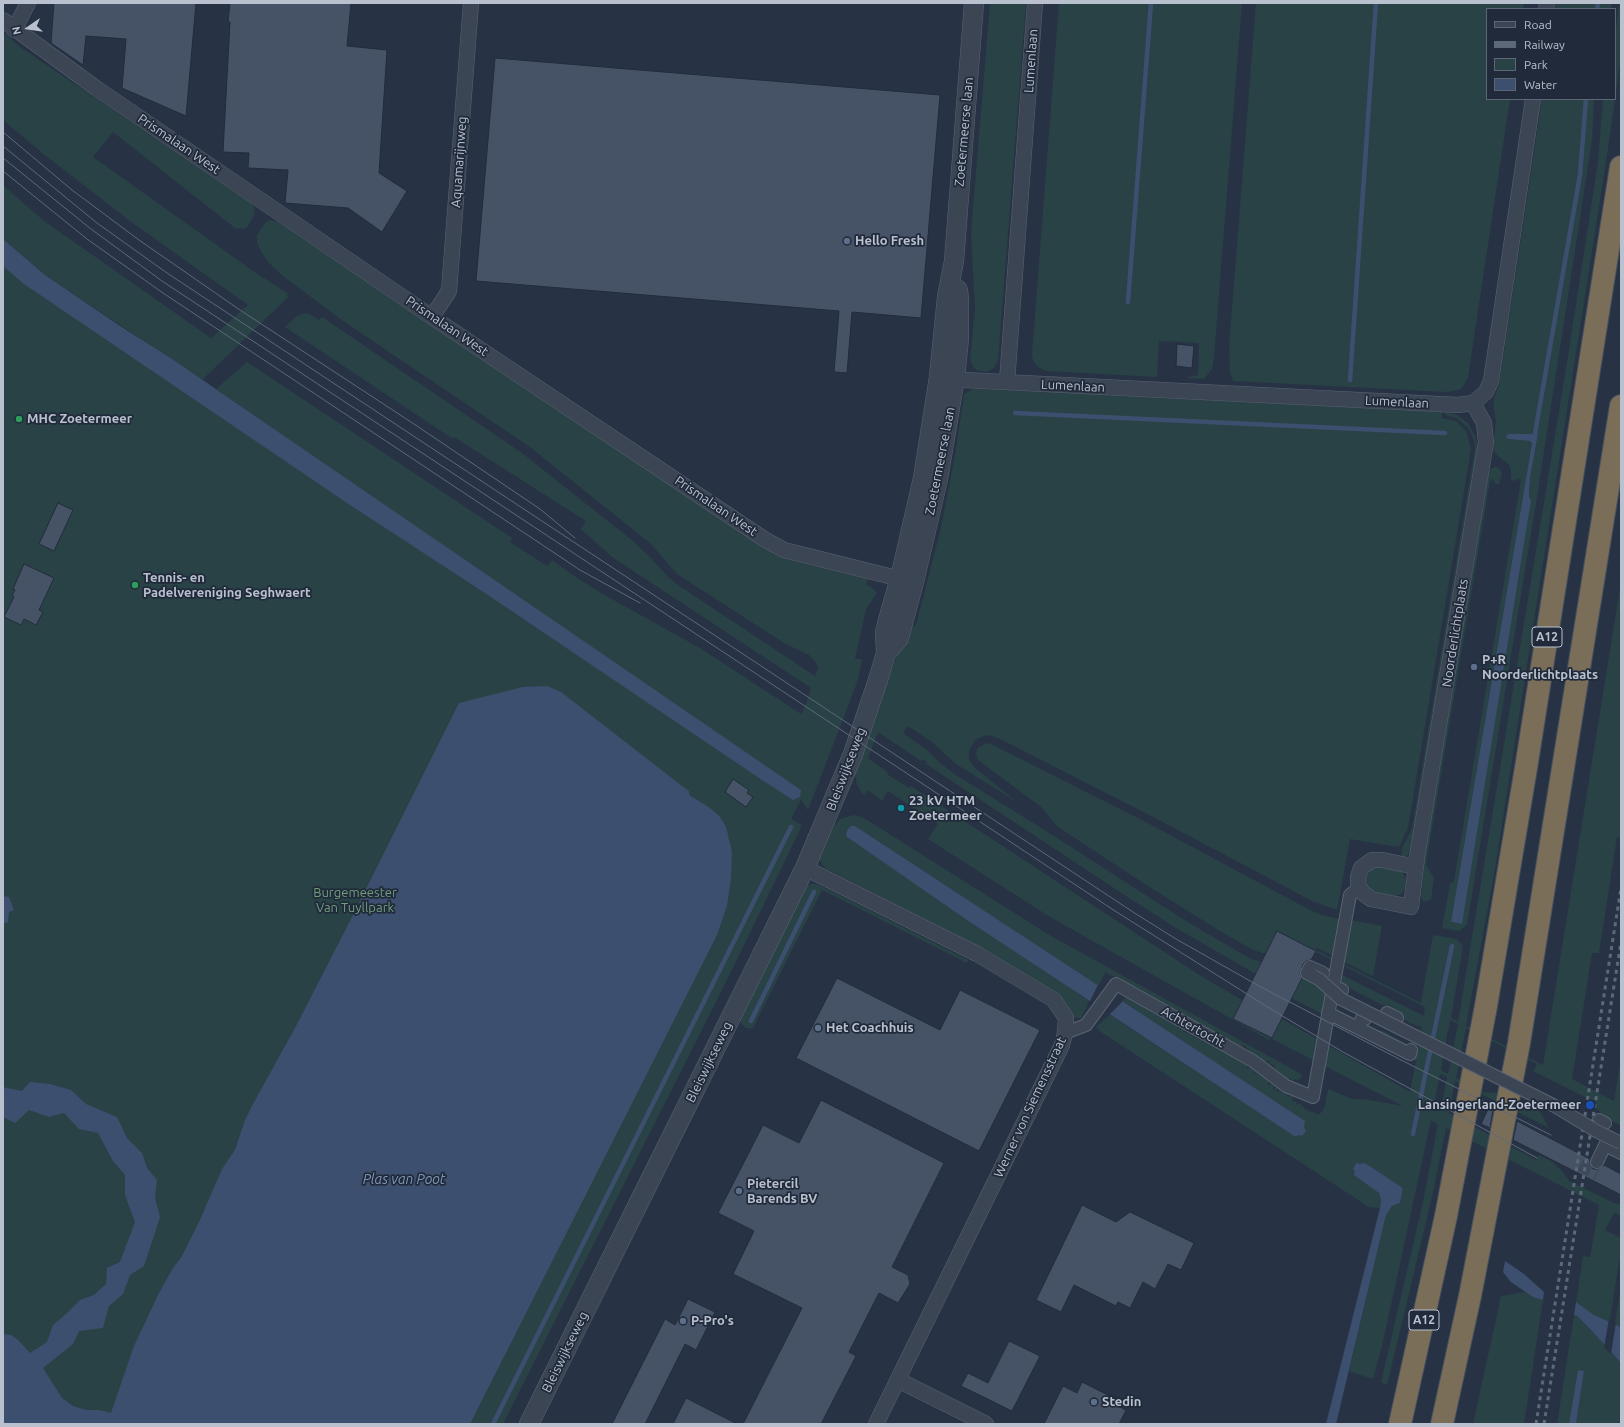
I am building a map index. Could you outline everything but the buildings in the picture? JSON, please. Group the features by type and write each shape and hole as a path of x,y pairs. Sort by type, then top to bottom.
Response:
{"highway":[{"name":"A12","path":"1400,1424 1446,1216 1487,998 1530,745 1621,167"},
{"path":"1442,1424 1470,1296 1519,1043 1621,406"},
{"path":"1449,1424 1470,1296"}],"street":[{"path":"9,25 28,3"},
{"name":"Aquamarijnweg","path":"432,317 449,291 471,3"},
{"name":"Zoetermeerse laan","path":"874,694 886,653 885,633 907,580 923,478 947,377 947,297 954,261 974,3"},
{"name":"Lumenlaan","path":"1007,382 1035,3"},
{"name":"Prismalaan West","path":"9,25 96,88 432,317 764,539 784,550 907,580"},
{"path":"1473,403 1486,392 1491,381 1533,100"},
{"name":"Lumenlaan","path":"947,377 964,380 1458,405 1473,403"},
{"name":"Noorderlichtplaats","path":"1360,888 1365,896 1371,899 1411,907 1416,866 1486,442 1484,423 1473,403"},
{"name":"Bleiswijkseweg","path":"529,1424 805,868 838,791 874,694"},
{"path":"1411,1050 1410,1054 1361,1023 1328,1013 1338,988 1350,895 1360,888 1358,879 1363,866 1369,862 1379,860 1416,866"},
{"name":"Werner von Siemensstraat","path":"805,868 976,954 1054,1000 1066,1018 1065,1033 1062,1045 876,1424"},
{"path":"1338,988 1320,979 1323,973 1310,967 1307,973 1320,980 1342,998 1553,1105 1594,1130 1621,1153"},
{"name":"Achtertocht","path":"1065,1033 1086,1025 1116,984 1253,1061 1286,1086 1313,1097 1328,1013"},
{"path":"1387,1013 1397,1018 1394,1025"},
{"path":"1514,1085 1526,1061"},
{"path":"1594,1130 1599,1120 1605,1123"},
{"path":"1608,1142 1621,1143"},
{"path":"1597,1162 1608,1142"},
{"path":"898,1380 986,1424"}],"green space":[{"path":"990,3 1026,3 998,360 994,368 987,372 977,370 973,367 970,360 975,308 971,233"},
{"path":"1059,3 1242,3 1214,357 1212,369 1204,379 1185,378 1198,375 1199,343 1159,341 1157,377 1046,371 1038,367 1033,361 1032,354"},
{"path":"1256,3 1524,3 1523,8 1486,8 1486,100 1510,100 1468,377 1464,385 1459,390 1447,392 1233,381 1230,373 1229,347"},
{"path":"1556,3 1612,3 1611,8 1555,8"},
{"path":"1619,3 1621,3 1621,55 1616,92 1616,31"},
{"path":"3,32 20,47 251,203 254,208 255,214 248,226 244,229 235,228 113,132 93,157 256,273 287,293 288,297 202,380 45,275 3,239 3,185 44,221 211,338 248,305 130,221 46,156 3,120"},
{"path":"1542,100 1594,100 1592,140 1537,497 1467,925 1459,931 1442,928 1450,884 1454,881 1521,480 1519,478 1514,481 1511,480 1511,470 1509,465 1497,455 1493,449 1496,420 1494,399 1499,385","holes":["1527,435 1538,435 1530,478 1529,496 1531,501 1461,924 1451,922 1532,443 1531,441 1508,439"]},
{"path":"1603,100 1615,100 1495,869 1466,1026 1543,1065 1621,582 1621,838 1617,837 1599,953 1592,953 1572,1079 1614,1101 1621,1058 1621,1126 1602,1115 1589,1099 1533,1071 1537,1064 1466,1028 1456,1078 1483,1092 1506,1093 1534,1107 1540,1112 1549,1128 1455,1081 1449,1113 1536,1160 1539,1155 1551,1161 1562,1171 1569,1181 1614,1203 1621,1204 1621,1216 1614,1213 1605,1230 1621,1238 1621,1262 1619,1262 1610,1320 1615,1322 1621,1286 1621,1327 1594,1315 1576,1302 1583,1256 1590,1257 1599,1205 1446,1128 1432,1197 1387,1385 1381,1382 1423,1202 1438,1124 1431,1120 1383,1342 1373,1379 1349,1371 1386,1215 1392,1206 1400,1203 1403,1188 1365,1163 1359,1164 1373,1188 1379,1193 1381,1200 1380,1208 1369,1207 1101,1032 1096,1027 1110,1015 1294,1136 1302,1136 1304,1121 1122,1001 1128,996 1150,1010 1149,1011 1156,1013 1155,1014 1157,1013 1158,1016 1165,1018 1165,1020 1166,1019 1171,1023 1172,1022 1174,1025 1176,1024 1175,1026 1177,1025 1177,1028 1181,1029 1180,1030 1183,1028 1183,1032 1189,1033 1188,1034 1191,1033 1191,1036 1196,1037 1196,1039 1202,1039 1202,1042 1204,1043 1206,1041 1212,1046 1215,1046 1215,1049 1217,1047 1220,1049 1219,1052 1222,1050 1223,1053 1225,1052 1229,1054 1229,1057 1231,1055 1238,1060 1239,1059 1242,1063 1247,1064 1247,1069 1251,1066 1252,1070 1254,1069 1254,1074 1256,1072 1257,1074 1259,1073 1258,1075 1262,1075 1262,1078 1265,1077 1265,1080 1268,1079 1268,1085 1273,1083 1273,1089 1277,1087 1277,1092 1280,1090 1282,1093 1285,1091 1285,1093 1287,1092 1287,1097 1292,1095 1293,1102 1297,1101 1296,1105 1301,1103 1301,1106 1306,1109 1306,1111 1308,1109 1311,1113 1315,1111 1315,1114 1317,1113 1317,1115 1322,1112 1325,1106 1328,1089 1352,1099 1364,1099 1403,1106 1270,1038 1269,1040 1050,917 928,839 938,824 888,791 882,801 868,790 864,796 857,785 855,774 891,669 909,628 915,626 917,621 940,532 955,455 964,395 966,393 973,389 981,389 1442,412 1442,418 1456,421 1466,431 1471,449 1408,828 1399,847 1350,839 1337,910 1312,901 1161,821 996,737 986,735 975,740 969,750 969,759 975,768 1017,802 956,764 932,742 908,726 903,733 926,749 941,764 956,775 1186,921 1251,959 1267,963 1301,961 1318,963 1424,1016 1425,1007 1318,953 1262,953 1251,949 1223,933 1058,827 1041,807 978,760 976,754 978,748 986,743 991,744 1142,820 1310,910 1325,916 1341,919 1334,956 1317,948 1316,950 1421,1003 1433,935 1456,939 1463,946 1451,1018 1458,1022 1565,375 1598,162","holes":["878,732 921,761 922,759 927,762 926,764 1126,896 1176,928 1256,974 1283,994 1416,1061 1410,1092 1273,1014 1271,1017 1201,976 911,786 909,788 887,774 888,772 868,758","1306,966 1394,1011 1410,1023 1422,1027 1418,1050 1383,1031 1372,1030 1333,1009 1326,992 1318,985 1301,976","1450,1020 1458,1024 1448,1074 1441,1070 1448,1029 1450,1029","1440,1074 1447,1077 1441,1109 1434,1105"]},
{"name":"Burgemeester Van Tuyllpark","path":"270,220 278,222 761,547 786,559 868,579 866,585 871,587 877,593 866,609 855,659 862,659 858,680 808,810 801,800 791,819 802,825 786,859 725,984 503,1424 3,1424 3,257 354,484 216,389 247,362 512,538 510,542 547,566 552,560 601,593 700,648 801,714 811,688 612,557 581,529 586,521 454,437 453,439 285,327 297,316 303,314 307,313 319,320 322,317 522,453 633,541 669,578 678,585 815,676 818,668 816,662 809,655 784,643 677,574 650,543 530,447 343,321 283,276 269,263 257,243 257,235 266,222"},
{"path":"1445,412 1457,415 1468,423 1476,438 1477,451 1411,850 1407,856 1401,857 1402,848 1412,829 1475,449 1474,440 1469,429 1457,418 1445,415"},
{"path":"1496,467 1499,468 1502,474 1499,484 1496,484 1493,479 1490,481 1426,865 1434,878 1431,899 1425,902 1421,897 1425,853 1489,471"},
{"path":"854,815 864,818 1051,936 1303,1075 1297,1081 1296,1079 1292,1081 1290,1078 1288,1080 1285,1077 1284,1078 1284,1075 1279,1074 1279,1071 1276,1072 1274,1065 1269,1064 1270,1062 1268,1061 1262,1062 1260,1057 1252,1054 1252,1051 1249,1051 1249,1048 1248,1049 1244,1045 1239,1047 1237,1044 1236,1045 1228,1041 1226,1038 1224,1039 1224,1037 1222,1038 1218,1034 1213,1033 1214,1031 1211,1032 1207,1028 1205,1029 1204,1026 1199,1025 1199,1023 1198,1025 1198,1023 1191,1021 1188,1017 1187,1019 1187,1017 1183,1016 1167,1005 1163,1005 1159,1001 1138,991 1119,979 1116,979 1117,978 1114,976 1110,976 1110,974 1109,975 1106,971 1099,985 1097,985 855,826 847,837 1089,1001 1081,1019 1073,1017 1065,1003 1004,961 961,937 825,868 819,857 834,826 840,819"},
{"path":"1378,867 1402,872 1407,883 1401,894 1394,896 1371,891 1366,885 1366,877 1372,868"},
{"path":"816,884 823,887 968,960 967,963 822,890 753,1028 746,1028 741,1023 740,1018 806,886"},
{"path":"1350,920 1382,926 1373,976 1342,961"},
{"path":"1525,1292 1543,1300 1524,1424 1473,1424 1501,1296"},
{"path":"1574,1315 1577,1316 1591,1330 1621,1363 1621,1420 1618,1424 1576,1424 1584,1371 1569,1424 1557,1424"}],"water":[{"path":"3,239 45,275 172,359 801,790 800,797 793,800 762,780 485,593 350,505 24,284 3,266"},
{"path":"1508,434 1538,434 1530,478 1529,496 1531,501 1462,924 1451,922 1532,443 1530,441 1508,439 1506,437"},
{"name":"Plas van Poot","path":"547,686 561,692 689,791 689,795 710,808 720,817 726,827 732,852 731,878 727,906 717,935 470,1424 3,1424 3,1334 11,1335 30,1353 47,1342 53,1325 80,1300 94,1295 106,1284 107,1268 120,1262 135,1222 125,1195 125,1175 113,1161 98,1133 79,1129 64,1113 49,1117 29,1110 15,1123 3,1117 3,1087 22,1091 30,1082 50,1084 71,1090 86,1104 117,1117 127,1138 142,1153 147,1168 157,1180 155,1198 160,1217 144,1266 130,1275 123,1294 109,1306 103,1328 79,1331 73,1344 43,1368 62,1398 73,1406 86,1410 99,1410 111,1413 134,1346 158,1295 173,1268 182,1256 199,1222 222,1169 235,1150 245,1120 253,1104 295,1028 350,921 459,703 523,687"},
{"path":"851,826 855,826 1305,1121 1305,1133 1302,1136 1294,1136 967,920 847,837 846,834"},
{"path":"3,896 9,897 14,910 9,912 8,922 3,924"},
{"path":"1357,1162 1359,1164 1365,1163 1403,1188 1400,1203 1392,1206 1386,1215 1336,1424 1326,1424 1381,1200 1379,1193 1354,1175 1355,1171 1353,1169"},
{"path":"1505,1261 1524,1274 1544,1292 1543,1300 1533,1297 1511,1282 1503,1272"},
{"path":"1576,1302 1594,1315 1621,1327 1621,1363 1591,1330 1577,1316 1574,1315"},
{"path":"1578,1370 1584,1371 1576,1424 1569,1424"}],"pier":[{"path":"1098,985 1123,1001 1108,1016 1089,1003"},
{"path":"1609,1319 1616,1322 1611,1354 1604,1348"}],"waterway":[{"path":"1128,302 1151,3"},
{"path":"1350,380 1376,3"},
{"path":"1597,8 1598,3"},
{"path":"1534,439 1580,175 1586,100"},
{"path":"1015,413 1445,433"},
{"path":"493,1424 791,827"},
{"path":"751,1021 814,892"},
{"path":"1413,1134 1452,946"}],"tunnel":[{"path":"1580,1165 1597,1174"}],"tram line":[{"path":"3,132 72,190 139,240 240,310 540,509 575,538"},
{"path":"3,146 97,223 167,273 1133,912 1176,939 1259,986 1401,1060 1551,1135"},
{"path":"3,158 91,229 162,281 1115,911 1274,1011 1343,1052 1537,1158"},
{"path":"3,171 87,239 163,293 580,570 640,603"}],"railway":[{"path":"1536,1424 1621,888"},
{"path":"1544,1424 1621,942"}],"place":[{"name":"Hello Fresh","path":"847,241"},
{"name":"MHC Zoetermeer","path":"19,419"},
{"name":"Tennis- en Padelvereniging Seghwaert","path":"135,585"},
{"name":"P+R Noorderlichtplaats","path":"1474,667"},
{"name":"23 kV HTM Zoetermeer","path":"901,808"},
{"name":"Het Coachhuis","path":"818,1028"},
{"name":"Lansingerland-Zoetermeer","path":"1590,1105"},
{"name":"Pietercil Barends BV","path":"739,1191"},
{"name":"P-Pro's","path":"683,1321"},
{"name":"Stedin","path":"1094,1402"}]}
